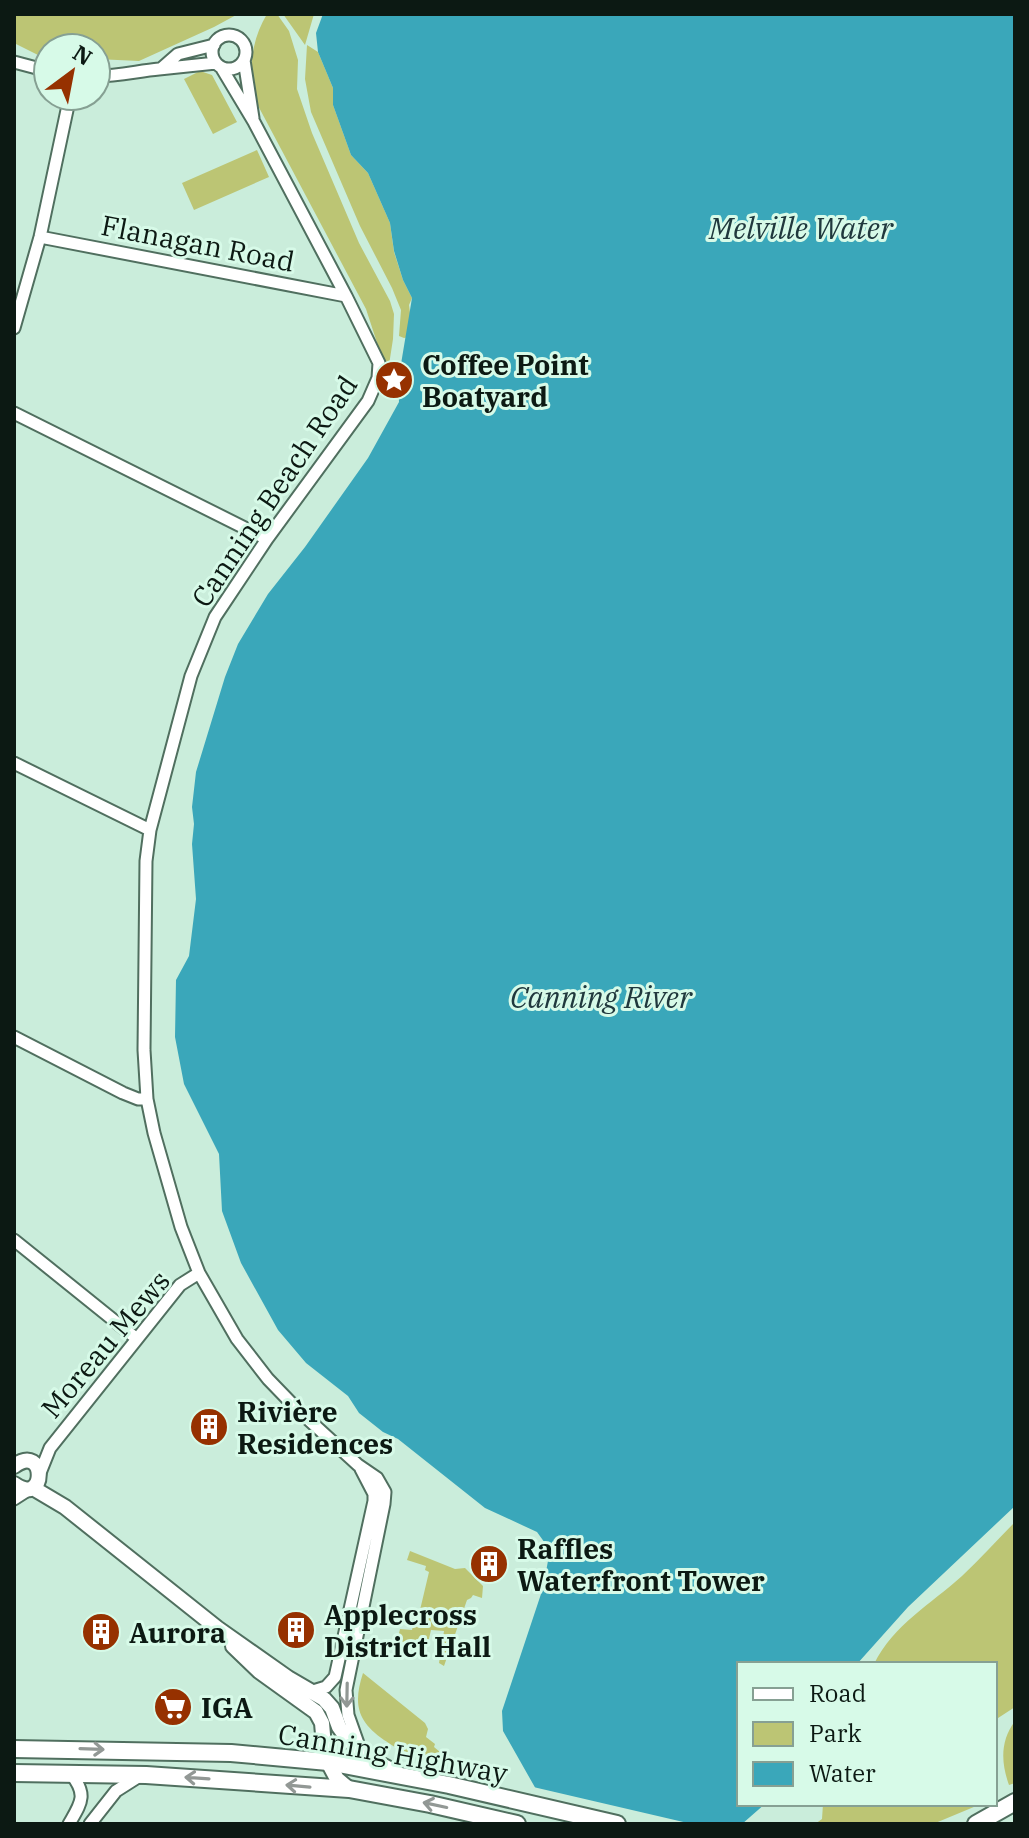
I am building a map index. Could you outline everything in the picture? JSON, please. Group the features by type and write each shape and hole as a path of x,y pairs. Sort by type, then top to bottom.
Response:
{"highway":[{"name":"Canning Highway","path":"14,1749 231,1753 328,1762 401,1775 617,1824"},
{"name":"Canning Highway","path":"14,1773 146,1775 349,1789 514,1823"},
{"path":"976,1824 1015,1802"}],"main road":[{"path":"19,1461 35,1464 31,1482 217,1628 328,1703 349,1741 376,1762 401,1775"},
{"path":"217,1628 259,1671 316,1712 322,1723 328,1762 337,1779 349,1789"}],"street":[{"path":"112,76 162,68 219,65 234,69 244,60 246,49 237,37 225,36 214,45 212,54 219,65"},
{"path":"162,68 178,54 214,45"},
{"name":"Canning Beach Road","path":"244,60 254,122"},
{"name":"Canning Beach Road","path":"219,65 254,122 379,363 375,389 215,617 191,676 150,830 146,861 144,1050 147,1099 181,1227 199,1273 237,1339 268,1379 358,1465 377,1478 385,1492 346,1690 348,1715 361,1750"},
{"path":"14,328 40,237 67,112"},
{"name":"Flanagan Road","path":"40,237 346,296"},
{"path":"14,413 267,539"},
{"path":"14,763 150,830"},
{"path":"14,1037 123,1093 147,1099"},
{"path":"14,1240 137,1339"},
{"name":"Moreau Mews","path":"31,1482 50,1448 180,1285 199,1273"},
{"name":"Moreau Mews","path":"19,1461 50,1448"},
{"name":"Canning Beach Road","path":"313,1691 326,1687 335,1677 372,1511 374,1494 358,1465"},
{"path":"14,1499 31,1482"},
{"path":"69,1824 80,1805 82,1794 71,1774"},
{"path":"90,1824 116,1791 146,1775"}],"green space":[{"path":"14,14 238,14 139,61 112,60 112,32 32,32 32,52 14,43"},
{"path":"267,14 277,14 289,31 298,60 297,89 312,133 359,243 390,301 394,314 387,378 384,378 384,364 366,309 255,100 252,56"},
{"path":"283,14 314,14 305,45"},
{"path":"307,45 318,52 333,88 333,105 351,155 368,173 390,223 394,252 412,298 409,305 413,336 399,336 401,310 360,226 311,112 305,79"},
{"path":"200,71 212,75 237,122 213,134 184,79"},
{"path":"257,150 269,177 194,210 182,183"},
{"path":"1015,1522 1015,1707 997,1719 997,1662 875,1662 902,1626 962,1576"},
{"path":"410,1551 455,1569 465,1568 483,1586 482,1598 473,1595 467,1600 444,1666 439,1663 444,1631 431,1630 424,1660 398,1638 400,1629 412,1630 413,1626 416,1627 429,1572 425,1570 426,1566 407,1560"},
{"path":"363,1673 425,1723 428,1729 426,1737 446,1757 401,1750 368,1726 358,1703"},
{"path":"1015,1721 1015,1783 1009,1785 1003,1752"},
{"path":"823,1806 976,1806 933,1824 815,1824 822,1819"}],"water":[{"name":"Canning River","path":"323,14 1015,14 1015,1506 908,1607 859,1662 737,1662 737,1806 763,1806 742,1824 539,1824 541,1798 503,1731 502,1711 543,1588 550,1550 537,1532 485,1508 398,1439 383,1432 359,1413 348,1396 306,1363 278,1330 241,1263 222,1211 219,1154 184,1084 175,1037 176,980 189,956 196,899 192,807 196,772 225,677 238,644 268,594 368,458 399,402 398,382 412,298 394,251 390,223 368,173 351,155 333,105 333,88 318,52 316,33"}],"pier":[{"path":"529,1786 692,1824 535,1824 537,1799"}],"place":[{"name":"Coffee Point Boatyard","path":"394,380"},
{"name":"Rivière Residences","path":"209,1427"},
{"name":"Raffles Waterfront Tower","path":"489,1564"},
{"name":"Applecross District Hall","path":"296,1630"},
{"name":"Aurora","path":"101,1632"},
{"name":"IGA","path":"173,1707"}],"water label":[{"name":"Melville Water","path":"801,227"}]}
